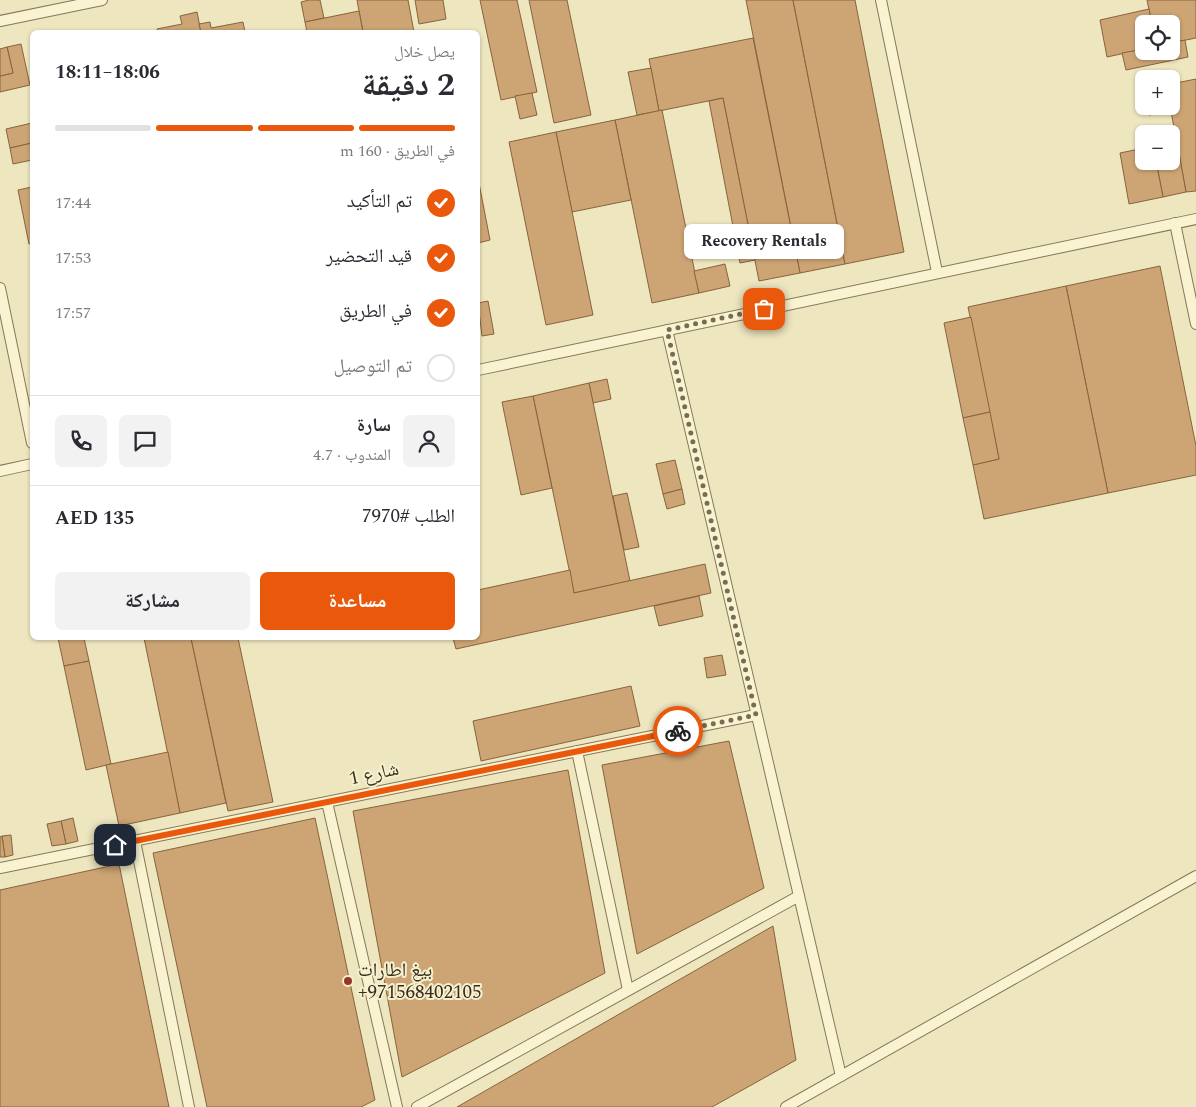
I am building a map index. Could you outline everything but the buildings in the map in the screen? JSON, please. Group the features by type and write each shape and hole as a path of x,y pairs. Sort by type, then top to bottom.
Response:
{"lane":[{"path":"0,20 102,0"},
{"path":"881,0 937,272"},
{"path":"480,370 1196,219"},
{"path":"1175,223 1196,324"},
{"path":"0,288 30,433"},
{"path":"667,330 841,1076"},
{"path":"0,471 30,464"},
{"name":"شارع 1","path":"0,868 756,715"},
{"path":"577,751 628,990"},
{"path":"328,802 397,1107"},
{"path":"135,841 189,1107"},
{"path":"786,1107 1196,876"},
{"path":"417,1107 798,896"}],"way so far":[{"path":"678,731 756,715 667,330 764,309"}],"place":[{"name":"Recovery Rentals","path":"764,309"},
{"name":"بيغ اطارات +971568402105","path":"348,981"}],"route":[{"path":"115,845 678,731"}]}
